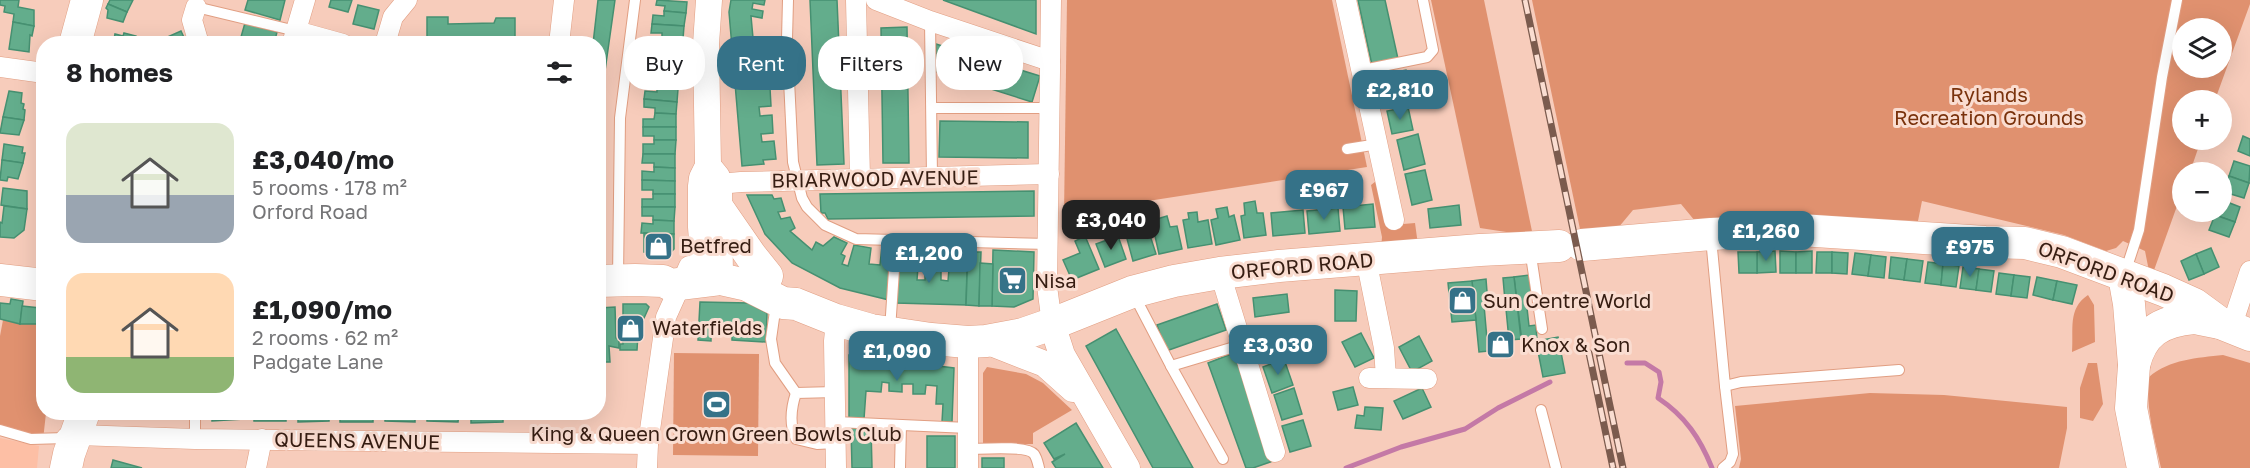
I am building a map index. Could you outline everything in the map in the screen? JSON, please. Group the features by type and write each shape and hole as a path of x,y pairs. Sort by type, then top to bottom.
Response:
{"main road":[{"path":"77,36 87,0"},
{"path":"712,186 751,256 781,291"},
{"name":"ORFORD ROAD","path":"608,281 697,274 781,291 836,320 890,333 977,342 1023,334 1132,292 1174,281 1220,273 1366,259 1711,234 1800,230 1985,242 2018,257 2194,304 2224,326"},
{"path":"0,260 36,263"},
{"path":"0,280 36,284"},
{"path":"2122,286 2133,365 2131,408 2143,468"},
{"path":"2122,286 2110,318 2117,381 2131,408"},
{"path":"2133,365 2141,344 2151,333 2179,320 2224,326"}],"street":[{"path":"294,36 305,0"},
{"path":"387,36 393,17 407,0"},
{"path":"560,36 564,0"},
{"path":"647,468 648,444 666,317 697,274 712,186 706,44 709,0"},
{"path":"856,0 860,178"},
{"path":"876,0 1050,62"},
{"path":"1051,0 1047,286 1052,324 1062,355 1126,468"},
{"path":"1346,0 1394,220"},
{"path":"197,36 192,20 198,4"},
{"path":"0,67 36,72"},
{"name":"BRIARWOOD AVENUE","path":"712,186 741,182 1049,174"},
{"path":"1366,259 1384,348 1378,378 1427,379"},
{"path":"2224,326 2250,271"},
{"path":"1220,273 1275,452"},
{"path":"836,320 834,341 836,468"},
{"path":"968,458 968,428 977,342 1045,364 1062,377 1092,408"},
{"name":"QUEENS AVENUE","path":"71,437 648,444"},
{"path":"256,468 262,439"}],"lane":[{"path":"608,281 620,118 634,0"},
{"path":"788,0 787,39 794,162 797,181 807,207 831,229 856,238 1049,244"},
{"path":"1363,70 1428,57 1431,54 1433,50 1423,0"},
{"path":"2122,286 2139,230 2162,77 2177,0"},
{"path":"198,4 291,36"},
{"path":"930,21 932,177"},
{"path":"932,108 1049,108"},
{"path":"1347,149 1378,144"},
{"path":"1711,234 1733,454 1730,462 1724,468"},
{"path":"890,333 896,240"},
{"path":"1542,329 1557,246"},
{"path":"781,291 771,339 775,363 796,393"},
{"path":"1132,292 1223,459"},
{"path":"1171,366 1241,345"},
{"path":"1725,386 1741,382 1899,370"},
{"path":"796,393 835,392"},
{"path":"796,393 792,405 792,431 796,439 817,444 836,443"},
{"path":"1541,410 1556,468"},
{"path":"195,420 195,439"},
{"path":"836,422 968,428"},
{"path":"900,468 902,425"},
{"path":"0,430 31,439 71,437"},
{"path":"968,458 1011,448 1035,455 1039,468"}],"shaded area":[{"path":"0,438 39,446 37,468 0,468"}],"green space":[{"path":"1067,0 1332,0 1367,167 1064,214"},
{"path":"1431,0 1484,0 1533,236 1480,228"},
{"name":"Rylands Recreation Grounds","path":"1532,0 2250,0 2232,53 2232,18 2172,18 2172,78 2223,78 2219,90 2172,90 2172,150 2198,150 2193,162 2172,162 2172,220 2153,273 2149,271 2145,251 2123,241 2116,248 2106,251 2064,235 1922,201 1918,221 1806,217 1695,221 1681,204 1633,210 1618,228 1580,229"},
{"path":"1380,178 1392,225 1415,223 1418,245 1381,249 1382,237 1371,185"},
{"path":"2088,295 2094,305 2095,342 2072,352 2074,313 2081,301"},
{"path":"3,320 20,324 36,324 36,420 45,420 43,440 0,430 0,336"},
{"name":"King & Queen Crown Green Bowls Club","path":"674,353 759,354 758,456 673,455"},
{"path":"2223,355 2250,363 2250,468 2161,468 2149,411 2149,377 2175,363"},
{"path":"2088,363 2097,363 2103,404 2093,421 2080,418 2080,388"},
{"path":"987,367 1026,374 1043,383 1072,410 1033,433 1033,444 983,444 983,373"},
{"path":"1870,393 1944,395 2067,407 2067,428 2059,468 1739,468 1741,459 1735,406"}],"building":[{"path":"0,0 19,0 18,7 34,10 34,26 13,22 14,14 4,12 5,6 0,5"},
{"path":"110,0 133,0 127,12 108,4"},
{"path":"248,0 285,0 280,20 245,10"},
{"path":"331,0 352,0 348,12 329,7"},
{"path":"598,0 615,0 606,64 606,36 594,36"},
{"path":"657,0 687,2 686,13 664,11 665,6 656,5"},
{"path":"731,0 765,0 764,5 753,3 752,9 763,11 762,18 751,16 753,36 731,36 729,12"},
{"path":"810,0 837,0 839,36 818,36 818,90 841,90 844,164 817,165"},
{"path":"943,0 1036,0 1036,34"},
{"path":"1358,0 1385,0 1398,59 1372,65"},
{"path":"108,4 127,12 123,22 107,18"},
{"path":"358,5 379,10 374,29 353,24"},
{"path":"664,11 686,13 684,26 652,24 653,15 664,16"},
{"path":"427,17 448,17 448,24 494,23 496,18 515,18 515,36 427,36"},
{"path":"13,22 34,26 32,36 30,35 29,52 9,49"},
{"path":"245,23 277,32 276,36 241,36"},
{"path":"652,24 684,26 683,36 662,36 662,33 651,33"},
{"path":"907,27 907,36 881,36 881,28"},
{"path":"181,31 183,36 170,36"},
{"path":"1406,70 1408,79 1401,81 1405,103 1386,107 1380,75"},
{"path":"1023,71 1040,76 1032,102 994,90 1023,90"},
{"path":"657,90 678,90 677,102 644,99 645,91 657,92"},
{"path":"736,90 770,90 771,106 759,107 760,116 772,115 773,133 761,134 762,142 774,141 776,159 763,160 764,164 742,166"},
{"path":"882,90 908,90 909,163 883,163"},
{"path":"9,91 22,93 24,120 3,117"},
{"path":"644,99 677,102 676,114 655,113 655,108 644,107"},
{"path":"1408,107 1413,130 1392,134 1387,111"},
{"path":"655,113 676,114 676,127 643,127 643,119 654,119"},
{"path":"3,117 24,120 19,135 0,133"},
{"path":"940,121 1028,122 1028,158 939,157"},
{"path":"643,127 676,127 676,140 654,140 654,136 643,136"},
{"path":"1418,134 1425,164 1404,170 1397,140"},
{"path":"2243,136 2250,139 2250,156 2238,151"},
{"path":"654,140 676,140 675,154 643,154 643,144 654,144"},
{"path":"4,144 23,147 22,153 25,153 23,163 2,160"},
{"path":"643,154 675,154 675,168 654,167 654,163 642,163"},
{"path":"2,160 23,163 18,179 8,177 7,181 0,180"},
{"path":"2234,161 2250,166 2249,183 2232,177"},
{"path":"654,167 675,168 675,181 642,180 642,171 654,172"},
{"path":"1425,170 1432,200 1412,205 1405,174"},
{"path":"2232,177 2249,183 2244,198 2232,194"},
{"path":"642,180 675,181 675,194 653,194 653,190 642,190"},
{"path":"3,188 27,191 27,209 1,205"},
{"path":"1034,191 1034,216 828,219 825,213 821,213 820,194"},
{"path":"653,194 675,194 675,207 642,207 642,199 653,199"},
{"path":"747,195 772,195 774,199 781,198 785,211 778,212 781,219 790,217 795,228 790,231 812,250 816,242 823,246 834,237 847,243 841,254 845,256 842,264 848,266 854,245 871,248 869,264 880,265 882,246 892,248 889,300 840,288 792,263 765,234"},
{"path":"1255,201 1257,213 1263,213 1266,235 1244,238 1241,216 1245,215 1244,203"},
{"path":"1373,204 1375,227 1345,229 1343,207"},
{"path":"2232,204 2240,207 2235,222 2232,221"},
{"path":"1459,205 1461,225 1430,228 1428,209"},
{"path":"4,206 27,209 24,230 14,238 0,237 0,222 2,223"},
{"path":"642,207 675,207 674,221 653,220 653,216 642,216"},
{"path":"1227,207 1229,217 1234,215 1240,240 1216,245 1211,220 1218,218 1216,209"},
{"path":"1338,208 1340,231 1309,234 1307,211"},
{"path":"1303,210 1305,233 1273,236 1271,213"},
{"path":"1197,212 1198,222 1208,220 1212,244 1188,248 1183,220 1189,219 1188,213"},
{"path":"1167,216 1170,227 1177,226 1182,249 1159,254 1153,227 1159,226 1157,219"},
{"path":"653,220 674,221 674,234 641,233 642,223 653,224"},
{"path":"2212,222 2235,222 2229,237 2209,230"},
{"path":"1148,229 1156,254 1133,261 1126,235"},
{"path":"644,233 674,234 674,249 670,253 644,252"},
{"path":"1085,236 1099,269 1072,280 1063,260 1080,253 1075,241"},
{"path":"1118,236 1126,259 1105,267 1096,244"},
{"path":"898,248 911,248 910,267 918,267 917,280 925,280 925,268 941,268 941,280 948,281 949,269 967,269 966,305 896,303"},
{"path":"2211,248 2219,267 2204,274 2196,254"},
{"name":"Nisa","path":"993,250 1034,252 1033,299 1014,307 992,306"},
{"path":"1775,251 1776,272 1757,273 1757,252"},
{"path":"1780,251 1796,252 1796,273 1780,273"},
{"path":"1812,251 1812,273 1796,273 1796,252"},
{"path":"968,252 981,252 979,306 966,305"},
{"path":"1738,252 1757,252 1757,273 1739,273"},
{"path":"1817,252 1832,252 1832,273 1816,273"},
{"path":"1832,252 1848,253 1847,274 1832,273"},
{"path":"1855,253 1871,255 1868,276 1852,274"},
{"path":"2196,254 2204,274 2189,280 2181,261"},
{"path":"1871,255 1886,257 1884,278 1868,276"},
{"path":"1891,257 1907,259 1904,280 1889,278"},
{"path":"1907,259 1923,261 1920,282 1904,280"},
{"path":"1928,262 1943,264 1941,285 1925,283"},
{"path":"980,263 993,264 992,306 979,306"},
{"path":"1943,264 1959,266 1956,287 1941,285"},
{"path":"1963,267 1979,269 1976,290 1960,288"},
{"path":"1979,269 1994,271 1991,292 1976,290"},
{"path":"1999,273 2014,275 2011,296 1996,294"},
{"path":"1529,275 1532,298 1526,299 1529,326 1536,325 1537,341 1522,342 1514,277"},
{"path":"2014,275 2030,277 2027,298 2011,296"},
{"path":"1514,277 1521,339 1509,340 1506,309 1510,309 1509,301 1505,301 1503,278"},
{"path":"2037,277 2057,281 2053,300 2033,295"},
{"path":"1486,279 1488,305 1484,305 1488,351 1479,352 1472,281"},
{"name":"Sun Centre World","path":"1472,281 1476,320 1452,322 1448,283"},
{"path":"2057,281 2077,285 2072,304 2053,300"},
{"path":"1335,290 1357,291 1356,321 1335,321"},
{"path":"1287,294 1289,312 1255,317 1253,298"},
{"path":"11,299 23,301 20,324 0,319 0,303 10,304"},
{"path":"700,302 749,303 767,313 766,342 732,340 732,335 711,334 711,341 698,340"},
{"name":"Waterfields","path":"623,304 646,304 649,307 644,318 639,318 637,350 620,350 620,344 623,344"},
{"path":"1217,304 1226,330 1166,351 1157,325"},
{"path":"22,306 36,308 36,324 20,324"},
{"path":"615,307 616,338 619,340 619,348 609,346 610,362 606,362 606,308"},
{"path":"1116,329 1193,468 1153,468 1086,346"},
{"path":"1275,329 1284,355 1264,361 1255,335"},
{"path":"1361,333 1374,358 1355,367 1342,342"},
{"path":"1419,336 1432,361 1412,372 1399,347"},
{"path":"1558,337 1565,373 1543,377 1536,341"},
{"path":"1234,353 1273,461 1253,468 1246,468 1208,363"},
{"path":"849,355 954,368 952,422 942,422 943,404 936,404 937,386 926,385 925,394 913,394 913,384 902,384 902,392 889,391 889,383 882,382 881,392 866,391 864,419 849,419"},
{"path":"1284,359 1293,385 1272,393 1263,367"},
{"path":"1353,387 1358,405 1338,410 1333,392"},
{"path":"1294,388 1302,414 1282,420 1274,395"},
{"path":"1422,388 1431,407 1403,419 1394,401"},
{"path":"1365,407 1383,408 1381,430 1355,428 1357,415 1364,416"},
{"path":"254,420 286,420 286,421"},
{"path":"298,420 329,420 329,421 298,422"},
{"path":"340,420 373,420 373,422 340,422"},
{"path":"415,420 415,422 385,421"},
{"path":"427,420 458,420 458,422"},
{"path":"471,420 503,420 503,422 471,423"},
{"path":"1303,420 1311,446 1290,452 1282,426"},
{"path":"1076,423 1103,468 1056,468 1052,462 1065,454 1054,459 1044,443"},
{"path":"871,427 872,468 852,468 851,428"},
{"path":"927,436 955,436 955,468 927,468"},
{"path":"982,458 1004,458 1004,468 982,468"},
{"path":"113,460 142,468 111,468"}],"waterway":[{"path":"1627,363 1645,363 1659,372 1661,382 1658,398 1691,428 1712,468"},
{"path":"1346,468 1401,447 1465,429 1498,408 1550,382"}],"railway":[{"path":"1525,0 1623,468"},
{"path":"1589,353 1613,468"}],"place":[{"name":"Betfred","path":"659,246"},
{"name":"Nisa","path":"1013,281"},
{"name":"Sun Centre World","path":"1462,301"},
{"name":"Waterfields","path":"631,328"},
{"name":"Knox & Son","path":"1500,345"},
{"name":"King & Queen Crown Green Bowls Club","path":"716,404"}]}
